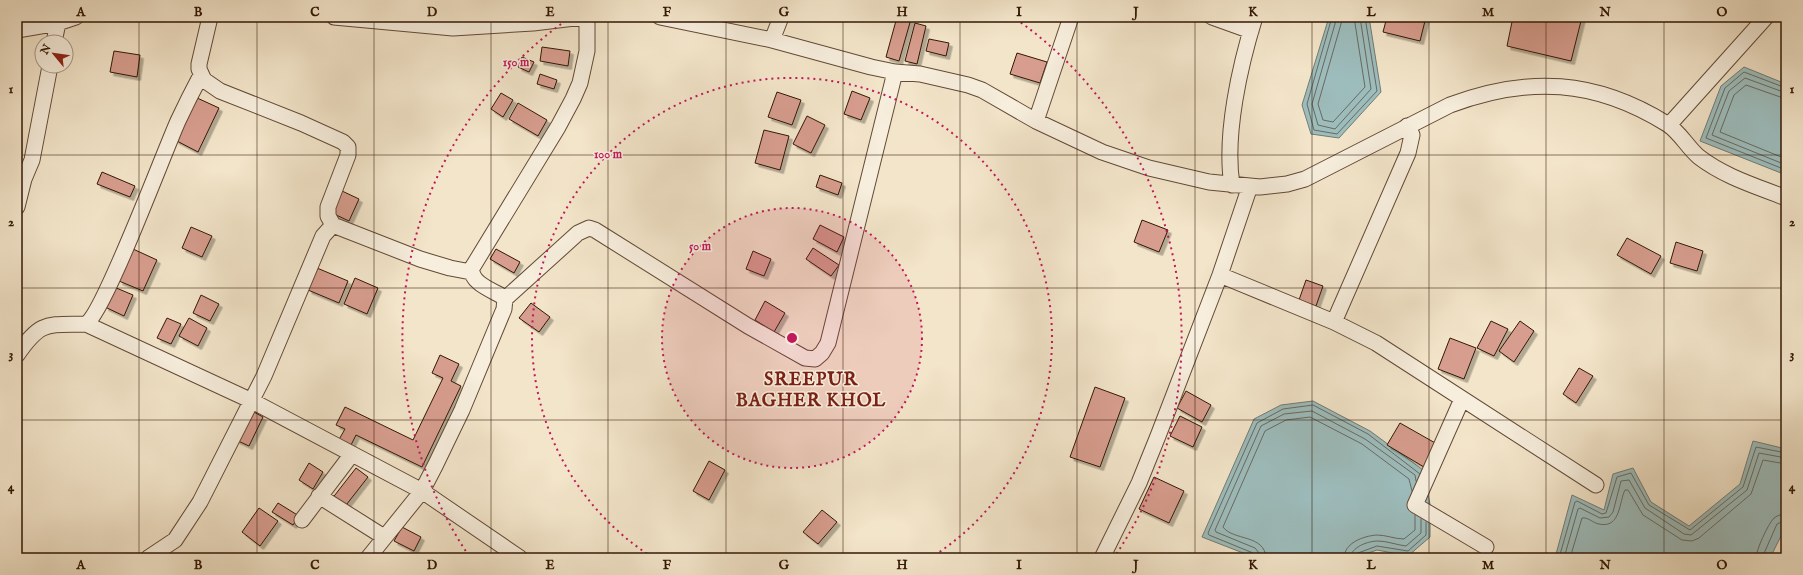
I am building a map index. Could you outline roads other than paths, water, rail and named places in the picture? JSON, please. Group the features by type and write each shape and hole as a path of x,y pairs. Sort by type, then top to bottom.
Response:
{"street":[{"path":"17,30 58,23 76,17"},
{"path":"210,17 199,64 201,75 204,80 220,91 301,123 346,144 348,155 328,207 328,216 333,225 420,258 450,268 471,272 477,281 506,299"},
{"path":"334,17 453,28 533,24 583,17"},
{"path":"471,272 482,248 558,127 573,99 580,83 587,51 587,17"},
{"path":"660,17 772,40 846,62 895,72 920,74 968,85 997,98 1036,120 1128,163 1209,182 1250,186 1287,184 1305,179 1407,126 1450,105 1471,97 1490,92 1553,85 1584,89 1621,101 1669,125 1698,156 1730,177 1786,198"},
{"path":"772,40 781,17"},
{"path":"1036,120 1071,17"},
{"path":"1212,17 1253,24 1230,135 1230,171 1232,185"},
{"path":"1669,125 1766,17"},
{"path":"56,34 58,23"},
{"path":"368,558 422,491 468,397 504,309 506,299 578,232 589,228 595,230 748,326 805,358 815,359 822,353 828,342 895,72"},
{"path":"17,207 20,179 32,160 48,74"},
{"path":"86,324 94,318 108,288 178,122 201,75"},
{"path":"1334,322 1408,153 1412,135 1407,126"},
{"path":"1102,558 1139,483 1220,275 1250,186"},
{"path":"148,558 170,544 182,531 200,502 252,401 323,236 333,225"},
{"path":"1220,275 1334,322 1376,343 1596,485"},
{"path":"19,349 34,332 50,324 86,324 252,401 422,491 520,558"},
{"path":"1462,398 1415,505 1486,546"},
{"path":"302,520 352,454"},
{"path":"319,496 384,537"}],"water":[{"path":"1329,17 1369,17 1381,92 1339,138 1311,134 1302,105"},
{"path":"1744,67 1786,84 1786,175 1700,141 1721,86"},
{"path":"1313,401 1370,431 1423,470 1430,504 1430,537 1408,556 1377,550 1354,558 1256,558 1202,537 1254,419 1281,405"},
{"path":"1753,441 1786,449 1786,526 1770,558 1555,558 1572,495 1604,510 1613,474 1633,468 1651,502 1689,526 1740,484"}],"district":[{"name":"SREEPUR BAGHER KHOL","path":"811,390"}]}
